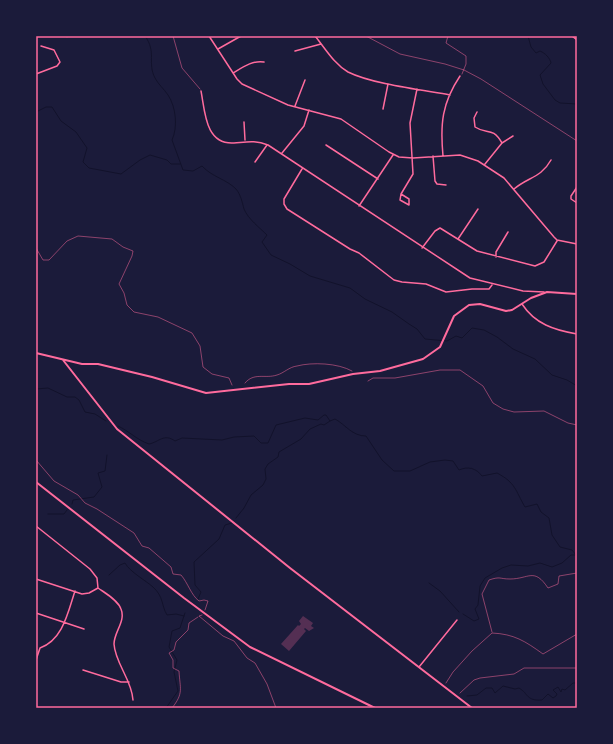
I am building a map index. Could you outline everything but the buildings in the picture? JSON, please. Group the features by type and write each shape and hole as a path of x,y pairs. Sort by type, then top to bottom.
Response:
{"street":[{"path":"209,36 242,84 272,98 295,106 341,118 393,155 413,158 460,155 470,157 504,178 550,234 558,240 577,244"},
{"path":"218,49 241,36"},
{"path":"315,36 336,62 348,72 388,83 450,96"},
{"path":"572,36 577,40"},
{"path":"295,51 322,44"},
{"path":"36,74 57,66 60,62 54,50 41,46"},
{"path":"233,73 252,63 259,61 264,62"},
{"path":"443,156 442,120 450,96 460,76"},
{"path":"295,106 305,80"},
{"path":"383,109 388,83"},
{"path":"401,194 409,200 409,205 400,200 401,194 412,177 413,158 410,123 417,89"},
{"path":"201,91 206,121 210,131 224,142 233,143 254,140 268,145 302,169 470,278 522,291 577,294"},
{"path":"281,154 304,126 309,110"},
{"path":"477,112 474,118 475,127 489,130 495,134 502,143"},
{"path":"244,122 245,141"},
{"path":"485,165 502,143 513,136"},
{"path":"255,162 268,145"},
{"path":"326,145 378,179"},
{"path":"359,206 393,155"},
{"path":"433,156 435,181 437,184 446,185"},
{"path":"514,189 524,181 541,174 551,160"},
{"path":"302,169 284,198 284,204 287,209 350,249 359,253 394,280 426,284 446,292 472,289 486,290 493,284"},
{"path":"577,187 571,196 571,199 577,203"},
{"path":"458,239 478,209"},
{"path":"422,248 437,229 445,230 477,251 496,257 538,266 544,262 558,240"},
{"path":"496,257 496,252 508,232"},
{"path":"36,353 82,364 98,364 152,376 206,393 290,384 309,384 353,374 380,371 419,361 438,350 454,316 469,305 480,304 506,311 512,310 548,292"},
{"path":"522,304 529,314 543,325 577,334"},
{"path":"63,360 117,429 290,568 472,708"},
{"path":"36,482 250,647 375,708"},
{"path":"36,526 90,569 97,578 98,588 115,601 122,610 122,619 114,643 116,652 129,682 133,700"},
{"path":"36,579 75,592 89,594 98,588"},
{"path":"36,660 40,648 55,637 65,622 75,592"},
{"path":"36,613 84,629"},
{"path":"419,667 457,620"},
{"path":"83,670 122,682 129,682"}],"path":[{"path":"173,36 182,68 201,91"},
{"path":"366,36 382,46 400,54 464,70 497,88 577,140"},
{"path":"448,36 446,43 466,56 464,70 460,76"},
{"path":"36,248 43,260 49,260 67,240 78,236 112,239 122,247 133,251 119,284 130,309 137,313 158,317 192,333 200,346 203,367 212,374 229,378 232,385"},
{"path":"245,383 248,379 254,377 277,376 286,370 304,365 335,366 352,370 353,374"},
{"path":"368,381 373,378 409,376 440,370 460,370 483,386 493,403 503,409 514,412 544,411 568,423 577,425"},
{"path":"36,460 54,481 134,533 142,546 149,548 171,567 173,574 181,575 192,590 194,597 199,601 208,601 205,608"},
{"path":"492,633 492,628 482,594 489,580 500,576 509,579 529,575 542,579 548,588 558,584 559,576 577,573"},
{"path":"172,708 181,694 179,671 173,668 174,662 170,653 174,650 176,642 188,630 189,623 204,613"},
{"path":"199,616 223,636 234,641 247,658 255,663 267,684 276,708"},
{"path":"444,686 453,672 472,651 492,633 514,636 526,641 543,654 577,634"},
{"path":"460,693 474,680 486,676 494,677 514,674 524,668 577,668"}],"waterway":[{"path":"145,36 149,42 153,73 173,105 175,129 172,140 183,170 193,171 202,166 210,173 236,189 246,213 251,220 267,235 262,242 271,255 310,276 350,288 365,299 392,312 417,329 425,339 447,341 456,336 462,338 472,328 484,330 497,337 513,349 535,359 552,375 567,380 577,386"},
{"path":"528,36 531,47 536,53 540,51 542,52 547,56 551,63 540,75 543,84 555,100 560,103 577,104"},
{"path":"36,112 46,107 52,107 61,121 76,132 87,148 83,162 89,168 121,174 140,160 150,155 167,160 171,164 180,164"},
{"path":"36,389 48,388 67,397 75,397 79,400 85,412 95,414 106,421"},
{"path":"118,426 149,444 165,438 175,441 182,438 222,440 234,437 254,436 261,443 268,443 276,425 305,418 318,420 326,415 330,421 335,419 353,432 361,436 366,436 382,460 394,471 410,471 430,462 445,460 453,461 459,470 472,468 482,476 497,473 512,484 525,507 537,504 541,512 549,518 552,535 560,547 572,550 576,555"},
{"path":"236,518 244,508 251,495 263,485 266,479 265,469 268,464 278,457 279,452 301,439 310,429 321,424 324,425 330,421"},
{"path":"72,504 73,500 94,497 102,487 98,473 105,471 107,455"},
{"path":"48,514 64,514 67,510"},
{"path":"198,599 201,592 195,585 194,562 219,539 225,525 232,523"},
{"path":"463,614 474,621 479,619 475,609 478,605 480,586 485,578 502,568 511,565 528,566 540,563 552,567 562,563 571,555 577,555"},
{"path":"109,575 120,565 125,563 130,570 150,584 157,591 167,615 176,614 184,616"},
{"path":"429,583 440,591 459,612"},
{"path":"166,708 178,691 174,672 177,660 169,647 172,631 180,628 185,613"},
{"path":"467,696 477,695 486,688 492,688 495,693 503,686 515,689 519,688 528,697 542,700 548,694 553,698 556,696 557,694 553,690 558,687 561,692 562,689 565,690 573,683 577,683"}]}
